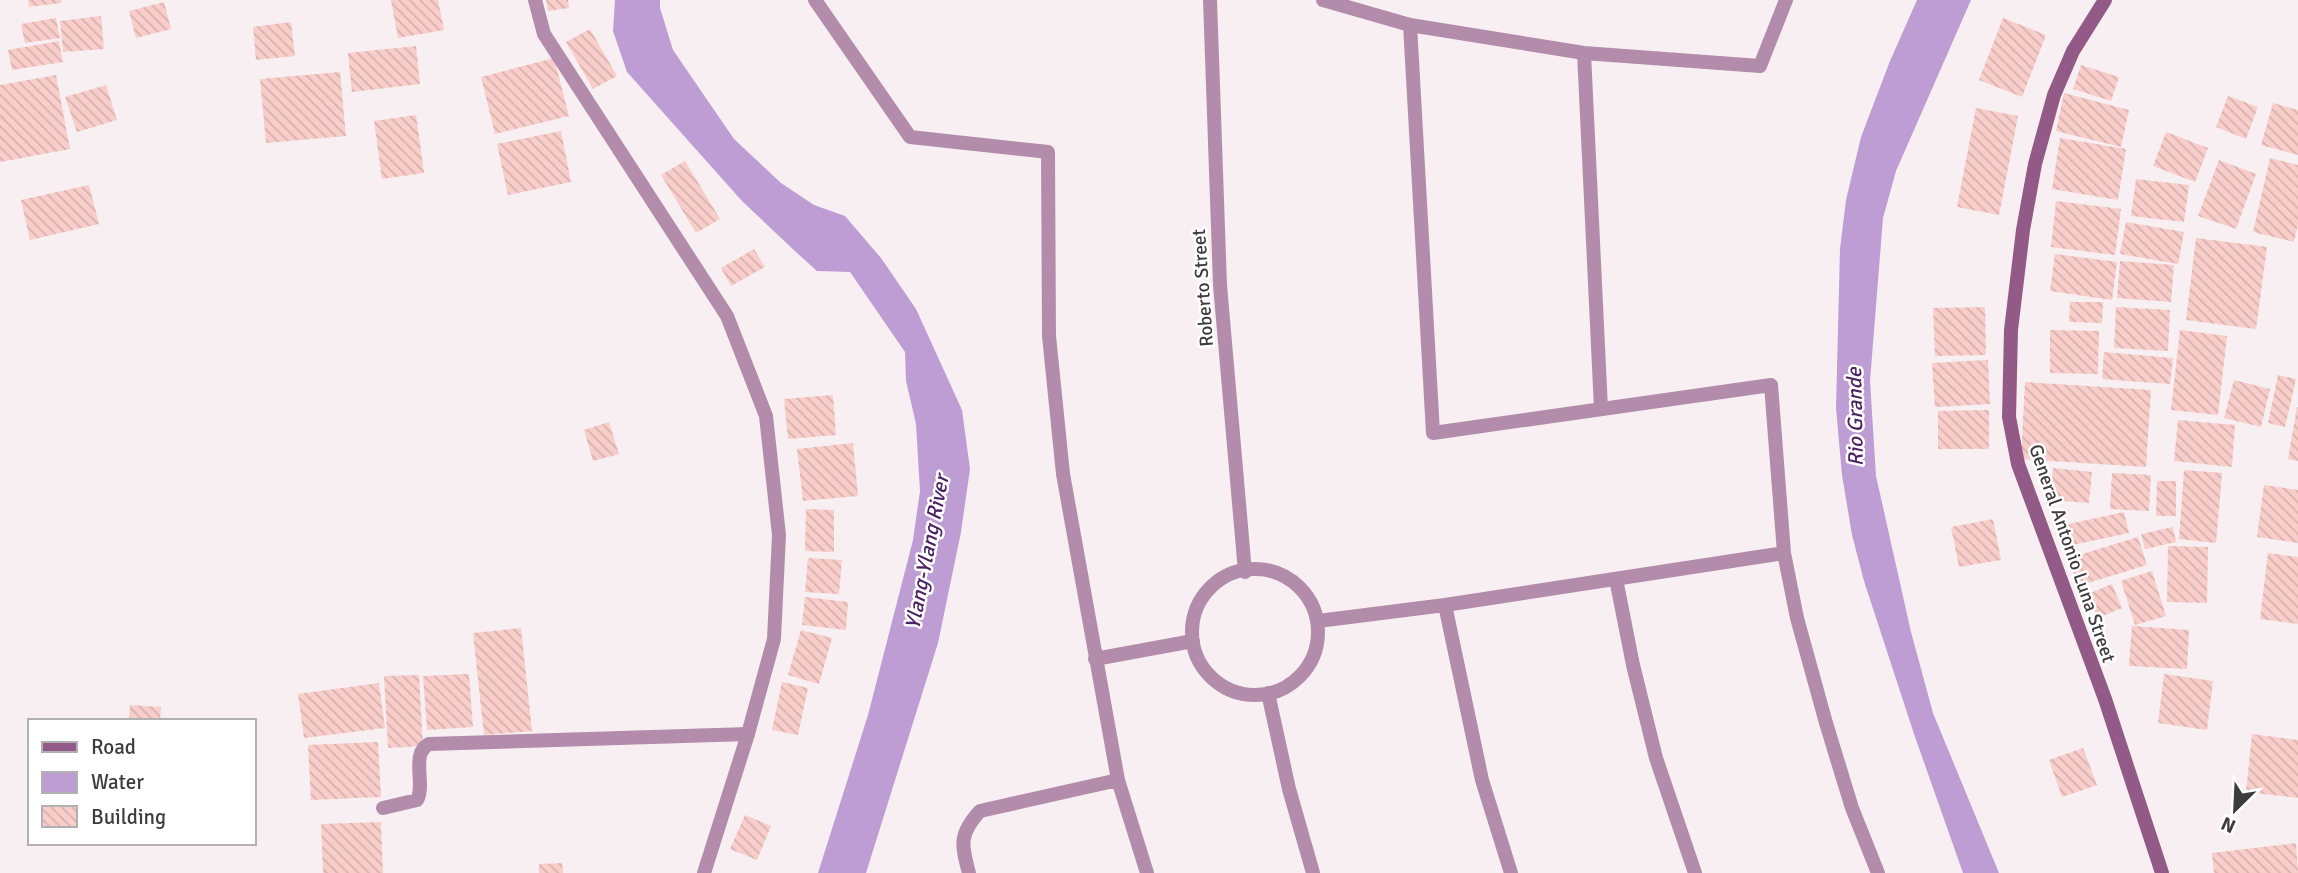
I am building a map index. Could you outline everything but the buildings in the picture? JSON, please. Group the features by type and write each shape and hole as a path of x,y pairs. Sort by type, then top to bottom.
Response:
{"main road":[{"name":"General Antonio Luna Street","path":"2105,0 2073,51 2054,95 2035,164 2023,230 2011,330 2009,417 2018,464 2105,699 2162,873"}],"street":[{"path":"535,0 544,34 727,316 766,416 779,535 774,639 748,734 704,873"},
{"path":"815,0 910,137 1048,152 1051,350 1063,474 1118,780 1147,873"},
{"name":"Roberto Street","path":"1210,0 1220,285 1245,572"},
{"path":"1323,0 1410,25 1584,53 1760,66 1786,0"},
{"path":"1410,25 1433,433 1771,385 1784,553 1797,618 1826,723 1853,808 1878,873"},
{"path":"1584,53 1601,409"},
{"path":"1318,621 1446,605 1784,553"},
{"path":"1258,569 1272,572 1297,584 1307,595 1318,621 1318,635 1311,662 1293,682 1268,694 1239,692 1213,679 1196,655 1192,627 1200,601 1219,581 1230,574 1258,569"},
{"path":"1616,579 1633,665 1656,758 1695,873"},
{"path":"1446,605 1482,780 1511,873"},
{"path":"1095,659 1193,641"},
{"path":"1268,694 1289,789 1313,873"},
{"path":"383,808 417,800 421,792 419,754 422,748 429,744 748,734"},
{"path":"969,873 963,849 966,827 980,811 1118,780"}],"water":[{"name":"Ylang-Ylang River","path":"615,0 660,0 673,50 734,139 781,183 814,205 845,216 881,258 916,309 962,410 970,469 961,532 938,643 866,873 818,873 868,715 913,540 920,491 916,424 906,381 905,352 850,272 817,271 742,201 627,72 613,31"},
{"name":"Rio Grande","path":"1917,0 1971,0 1896,171 1883,218 1870,381 1876,476 1911,632 1933,713 1999,873 1963,873 1864,581 1852,535 1842,475 1836,408 1840,249 1846,200 1861,137"}]}
